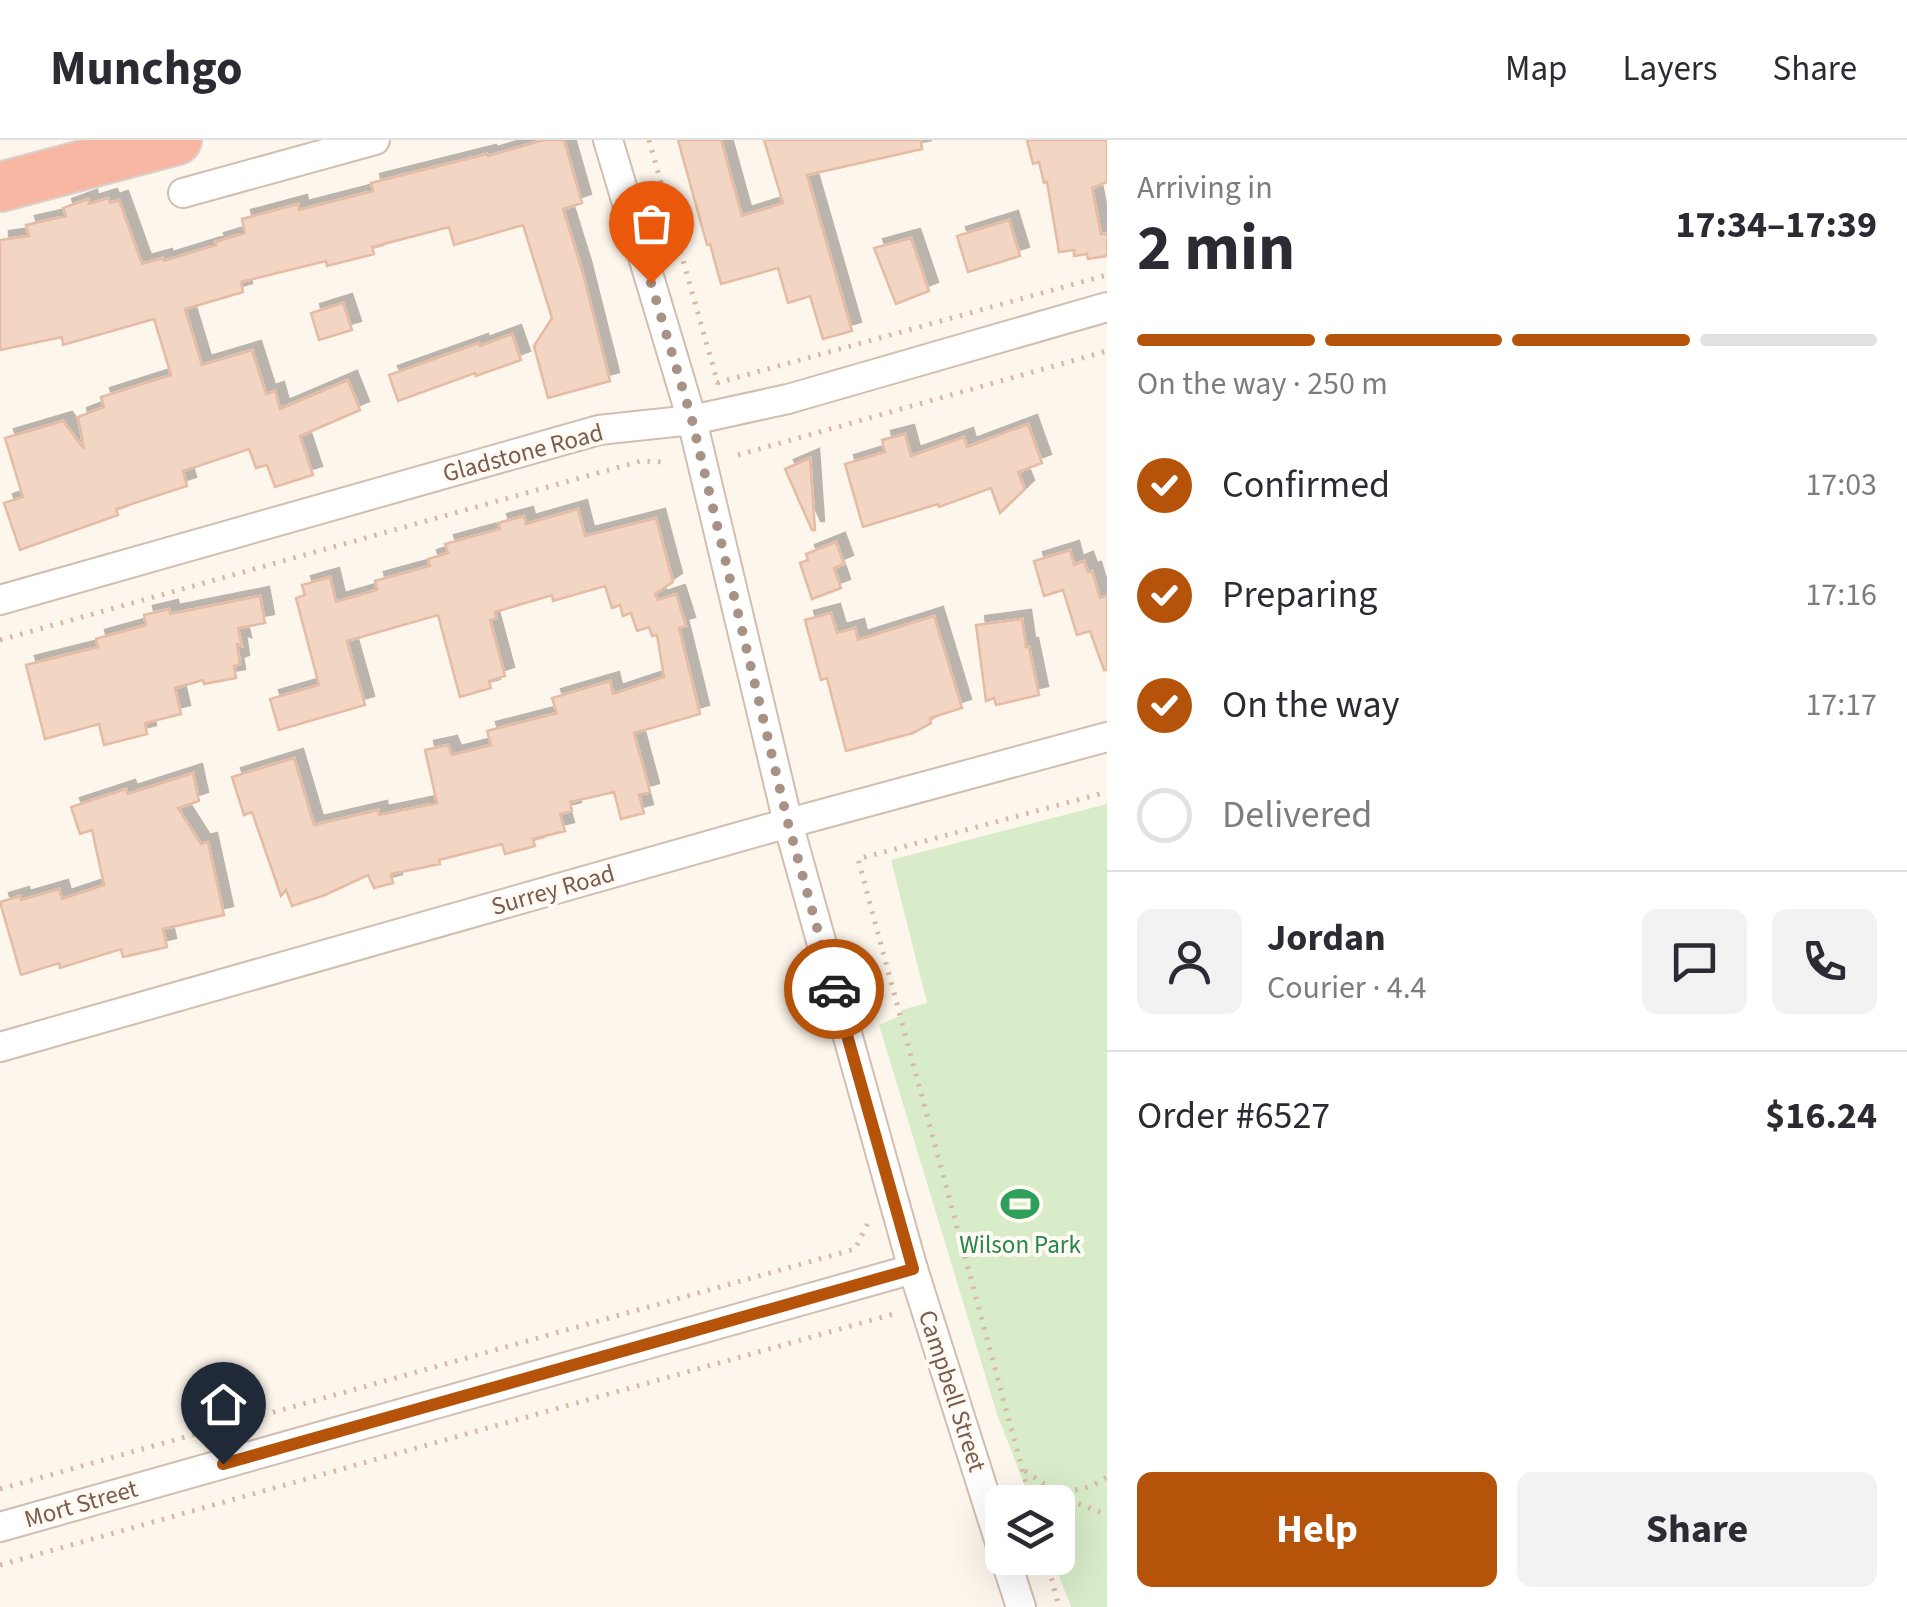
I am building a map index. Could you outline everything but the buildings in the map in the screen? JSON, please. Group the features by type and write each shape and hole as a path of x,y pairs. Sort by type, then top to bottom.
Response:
{"highway":[{"path":"0,188 177,140"}],"street":[{"path":"183,192 375,140"},
{"name":"Campbell Street","path":"608,140 692,420 788,823 913,1269 985,1496"},
{"name":"Gladstone Road","path":"1,598 600,430 692,420 788,400 1107,307"},
{"name":"Surrey Road","path":"0,1047 788,823 1107,737"},
{"name":"Mort Street","path":"0,1527 913,1269"},
{"path":"1011,1575 1021,1607"}],"path":[{"path":"649,140 726,412"},
{"path":"718,383 1107,275"},
{"path":"738,455 1107,351"},
{"path":"0,640 641,461 665,462"},
{"path":"1026,1485 858,859 1107,792"},
{"path":"0,1489 854,1249 874,1210"},
{"path":"0,1565 903,1311"},
{"path":"1022,1469 1045,1485"},
{"path":"1075,1491 1090,1488 1107,1477"},
{"path":"1075,1503 1107,1515"},
{"path":"1051,1575 1059,1607"}],"green space":[{"name":"Wilson Park","path":"1107,804 1107,1607 1071,1607 1059,1575 1075,1575 1075,1485 1024,1485 997,1414 879,1025 902,1015 901,1010 927,1003 891,860"}],"way so far":[{"path":"651,283 692,420 788,823 834,989"}],"place":[{"name":"Wilson Park","path":"1020,1204"}],"route":[{"path":"223,1464 913,1269 834,989"}]}
